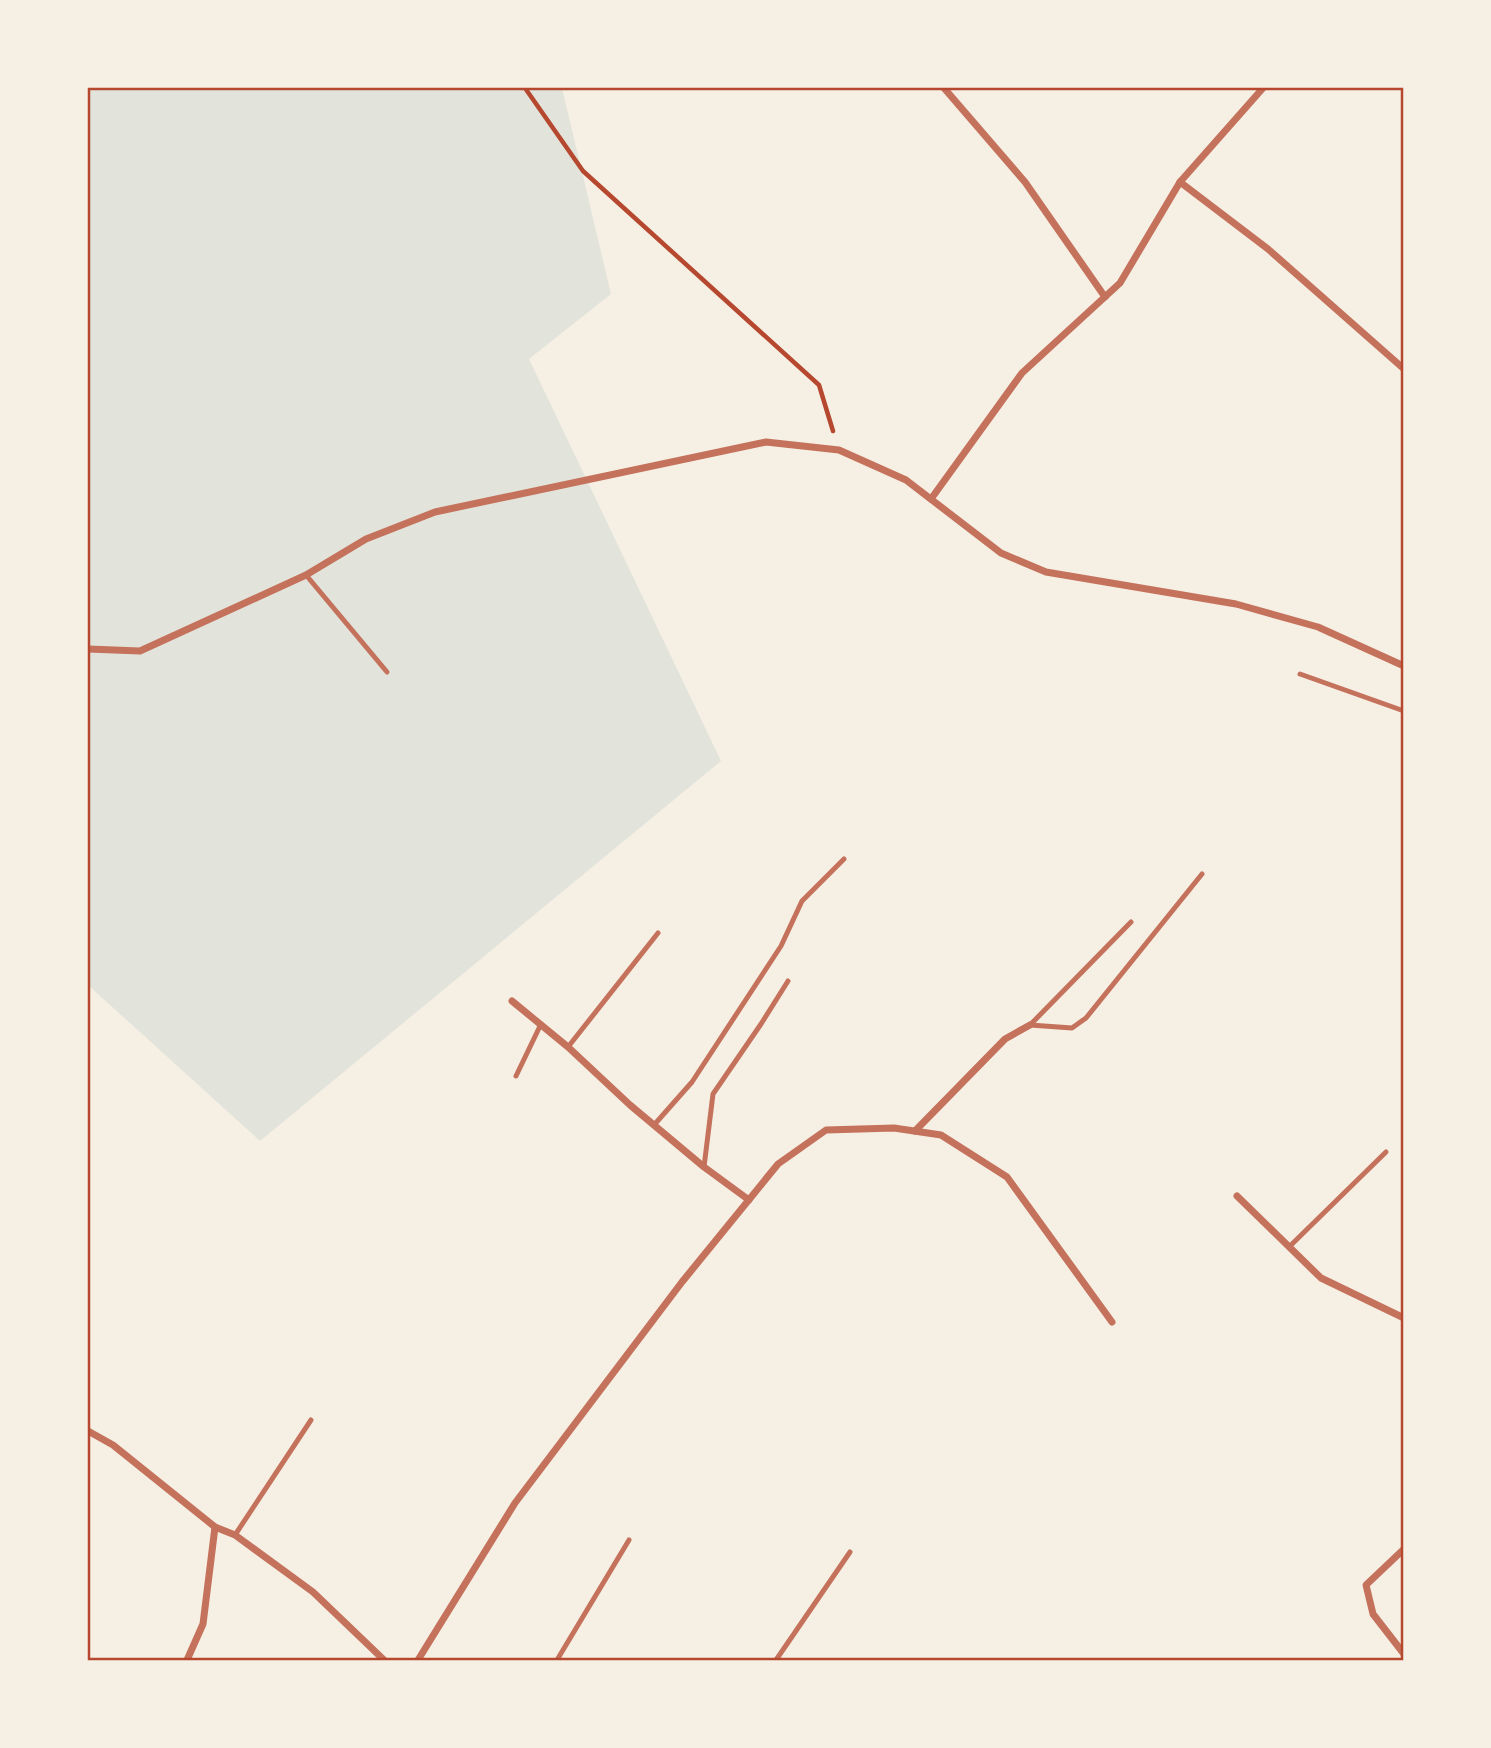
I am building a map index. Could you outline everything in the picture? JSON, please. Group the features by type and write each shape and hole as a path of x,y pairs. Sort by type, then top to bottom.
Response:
{"street":[{"path":"944,88 1025,181 1105,297"},
{"path":"931,499 1022,373 1120,283 1180,181 1263,88"},
{"path":"1180,181 1268,248 1403,368"},
{"path":"88,649 140,651 306,575 366,540 435,512 766,442 839,450 906,480 1001,553 1046,572 1236,604 1318,627 1404,666"},
{"path":"512,1001 568,1046 704,1167 749,1200"},
{"path":"915,1131 1005,1039 1030,1025"},
{"path":"418,1661 515,1503 682,1282 778,1164 826,1130 894,1128 941,1135 1007,1177 1112,1322"},
{"path":"1237,1196 1321,1278 1404,1318"},
{"path":"88,1431 113,1445 215,1527 235,1535 313,1592 384,1661"},
{"path":"187,1661 203,1624 215,1527"},
{"path":"1404,1549 1366,1585 1373,1614 1404,1654"}],"lane":[{"path":"306,575 387,672"},
{"path":"1300,674 1404,711"},
{"path":"654,1125 692,1082 781,946 802,901 844,859"},
{"path":"1030,1025 1072,1028 1086,1018 1202,874"},
{"path":"1030,1025 1131,922"},
{"path":"568,1046 658,933"},
{"path":"704,1167 713,1094 788,981"},
{"path":"516,1076 541,1024"},
{"path":"1289,1247 1386,1152"},
{"path":"235,1535 311,1420"},
{"path":"557,1661 629,1540"},
{"path":"776,1661 850,1552"}],"path":[{"path":"525,88 583,171 819,385 839,450"}],"shaded area":[{"path":"88,88 562,88 611,294 529,359 721,761 260,1141 88,985"}]}
